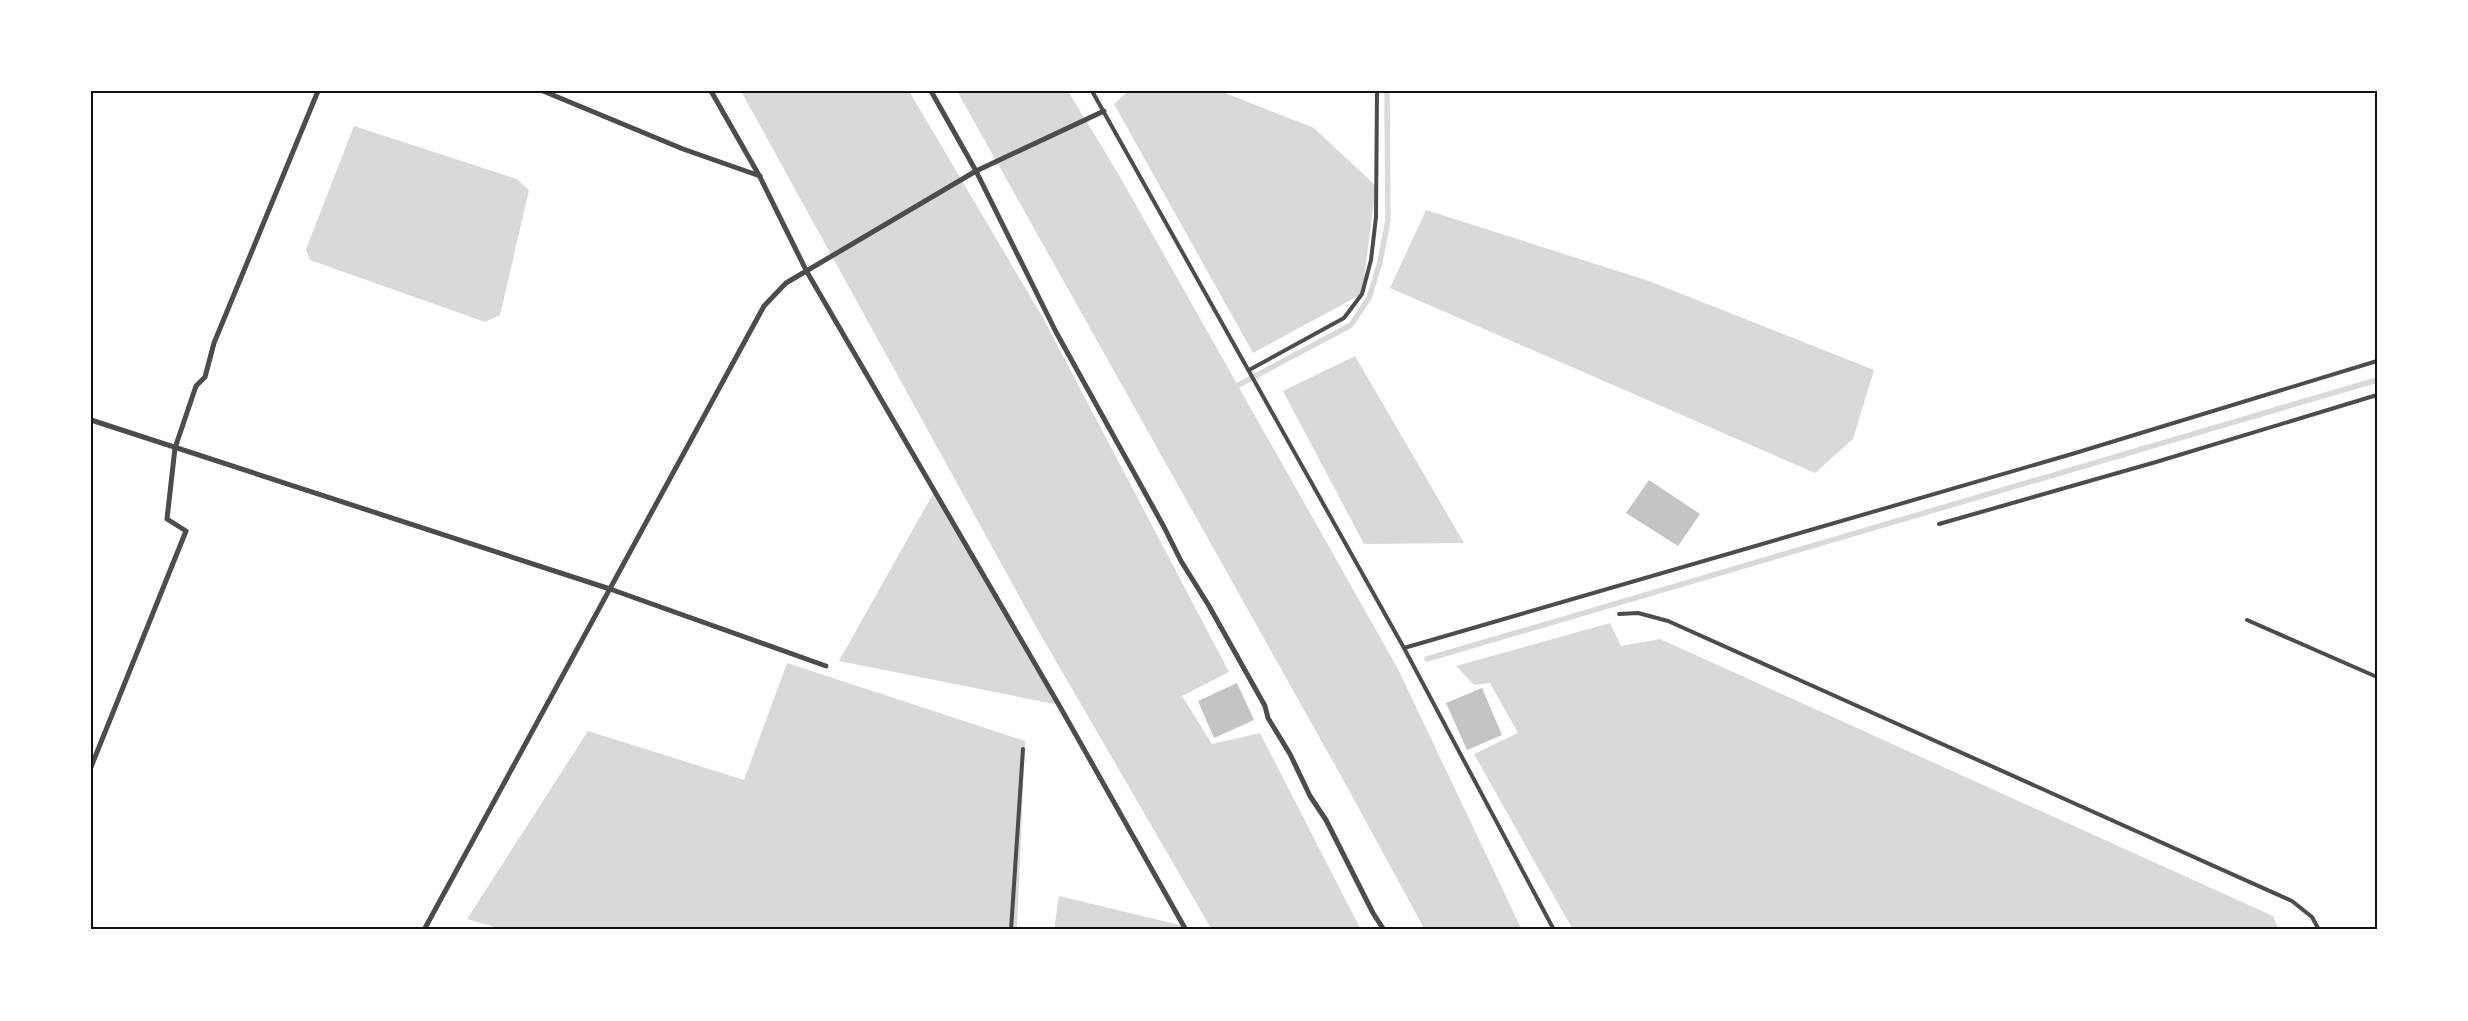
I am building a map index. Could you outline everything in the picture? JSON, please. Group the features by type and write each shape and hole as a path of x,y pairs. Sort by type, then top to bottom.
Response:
{"street":[{"path":"91,767 186,531 167,519 175,448 196,386 205,377 214,343 318,91"},
{"path":"543,91 683,149 760,177"},
{"path":"711,91 760,177 807,272 1059,705 1186,930"},
{"path":"931,91 976,172 1056,332 1181,561 1209,606 1265,706 1268,718 1290,754 1310,796 1326,820 1373,913 1384,930"},
{"path":"424,930 764,306 786,283 976,172 1104,111"},
{"path":"91,420 610,589 826,666"}],"lane":[{"path":"1092,91 1404,648 1554,930"},
{"path":"1249,371 1344,318 1362,294 1371,260 1376,217 1377,91"},
{"path":"1404,648 2072,454 2377,361"},
{"path":"1939,524 2156,462 2377,395"},
{"path":"1619,614 1638,614 1668,621 2283,897 2304,908 2312,917 2319,930"},
{"path":"2247,620 2377,677"},
{"path":"1011,930 1023,749"}],"shaded area":[{"path":"741,91 909,91 1043,318 1229,672 1182,696 1212,744 1260,733 1361,930 1212,930 1035,625"},
{"path":"957,91 1068,91 1119,175 1398,669 1522,930 1425,930 1340,774"},
{"path":"1128,91 1220,91 1314,128 1376,186 1362,294 1253,353 1114,104"},
{"path":"354,126 517,179 529,190 500,315 485,322 310,260 306,249"},
{"path":"1426,210 1649,281 1874,370 1853,439 1815,473 1390,288"},
{"path":"1355,356 1464,543 1364,544 1283,391"},
{"path":"934,492 1059,705 839,661"},
{"path":"1610,623 1621,646 1660,639 2273,916 2279,930 1573,930 1474,754 1518,733 1490,683 1474,685 1456,666"},
{"path":"787,663 1025,741 1017,930 505,930 467,919 588,731 744,780"},
{"path":"1059,896 1184,926 1186,930 1054,930"}],"building":[{"path":"1649,480 1700,514 1678,546 1626,513"},
{"path":"1237,683 1254,720 1214,738 1198,701"},
{"path":"1482,688 1502,735 1467,750 1446,703"}],"waterway":[{"path":"1233,388 1351,325 1369,298 1380,262 1388,220 1387,91"},
{"path":"1427,659 2377,380"}]}
